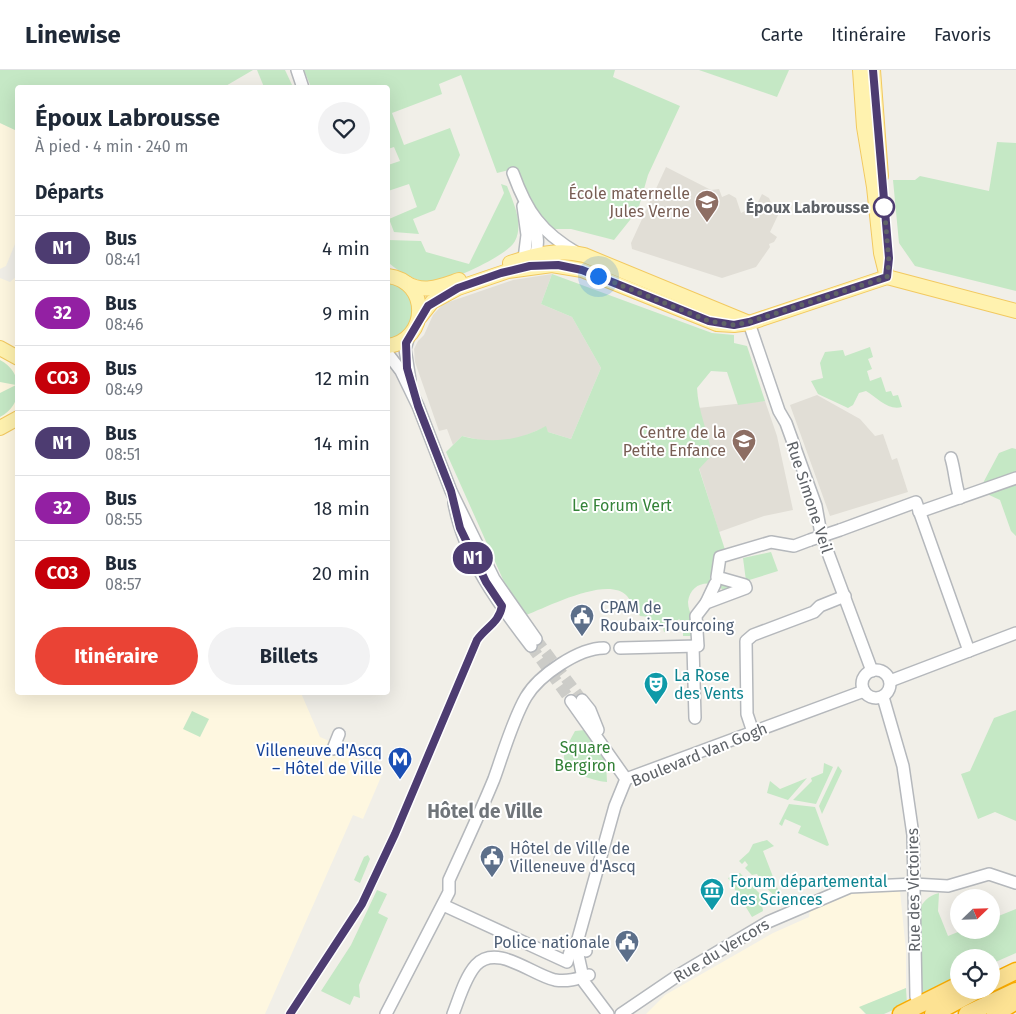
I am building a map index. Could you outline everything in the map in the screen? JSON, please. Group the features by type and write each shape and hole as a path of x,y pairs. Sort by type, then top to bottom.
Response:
{"highway":[{"path":"1000,966 1016,959"},
{"path":"1000,979 1016,971"},
{"path":"901,1014 950,990"},
{"path":"967,1014 1016,991"},
{"path":"933,1014 961,999"},
{"path":"991,1014 1006,1007"}],"main road":[{"path":"860,70 864,127 874,188 881,253 887,277"},
{"path":"873,70 889,258 887,277"},
{"path":"394,277 421,289 437,287 559,252 578,253 749,322"},
{"path":"390,345 399,343 410,336 428,306 449,293 501,273 528,260 570,267 717,324 734,325 749,322 887,277 1016,311"},
{"path":"394,277 417,296 420,317"},
{"path":"0,348 15,356"},
{"path":"0,428 15,420"}],"street":[{"path":"297,70 302,85"},
{"path":"513,174 520,194 527,235 528,260"},
{"path":"520,194 532,214 551,236 578,253"},
{"path":"528,260 537,234 532,214"},
{"name":"Rue Simone Veil","path":"749,322 779,412 786,423 814,501 821,534 872,671"},
{"path":"410,336 405,349 406,358 418,406"},
{"path":"390,357 401,371 418,406 451,491 498,586 533,642"},
{"path":"951,458 954,480 960,498"},
{"path":"919,512 1016,478"},
{"path":"625,648 698,646 696,616 706,602 716,581 720,557 771,542 794,546 916,502 969,652"},
{"path":"706,602 746,588 745,585 716,581"},
{"path":"753,732 747,714 746,641 753,635 814,612 820,606 845,596"},
{"path":"890,681 1016,633"},
{"path":"693,646 695,718"},
{"path":"386,1014 449,892 449,880 490,787 526,697 536,683 566,660 595,648 604,648"},
{"path":"872,671 884,672 890,681 889,690 883,697 873,698 864,691 863,680 872,671"},
{"name":"Boulevard Van Gogh","path":"608,1014 587,988 580,934 615,806 626,779 864,691"},
{"name":"Rue des Victoires","path":"883,697 899,751 906,784 915,850 916,997"},
{"path":"577,700 590,710 606,747 626,779"},
{"path":"333,749 339,734"},
{"name":"Rue du Vercors","path":"619,1014 702,960 782,915 850,887 914,884 948,886 989,874 1016,883"},
{"path":"443,905 567,962 572,945 582,949"},
{"path":"453,1014 476,966 487,958 498,957 555,980 568,981 586,976"},
{"name":"Boulevard Van Gogh","path":"586,976 597,991 619,1014"}],"shaded area":[{"path":"0,123 15,130 15,244 6,266 0,269"},
{"name":"École maternelle Jules Verne","path":"666,167 711,190 719,189 722,197 729,194 736,198 741,213 745,211 752,214 762,194 769,198 773,207 780,211 770,232 777,237 774,242 769,244 770,247 756,267 722,278 632,249 631,243"},
{"path":"552,274 541,304 572,317 601,368 571,439 548,432 545,427 522,437 504,441 485,441 462,436 453,445 447,429 439,431 415,362 414,349 424,335 433,315 443,304 513,280"},
{"path":"0,278 10,282 15,278 15,695 302,695 320,737 355,752 353,757 384,770 363,819 353,815 265,1014 0,1014"},
{"path":"817,395 860,419 875,436 883,434 892,460 897,458 908,492 830,516 790,405"},
{"name":"Centre de la Petite Enfance","path":"765,401 777,436 793,510 764,516 719,532 699,468 698,408"},
{"path":"900,891 906,951 906,988 860,1007 865,1013 863,1014 646,1014 665,995 773,933 809,917 810,910 856,892"}],"green space":[{"path":"0,70 253,70 227,85 15,85 15,130 0,123"},
{"path":"257,70 285,70 292,85 263,85"},
{"path":"304,70 615,70 613,77 680,106 648,175 638,210 614,240 571,229 550,229 528,198 517,168 497,173 461,75 439,84 442,94 392,113 404,145 450,128 460,155 435,210 413,219 419,234 394,232 390,222 390,219 417,207 409,184 390,190 390,164 400,161 394,147 390,148 390,85 310,85"},
{"path":"699,70 789,70 777,97"},
{"path":"997,142 1016,143 1016,291 915,266 899,243 893,180 915,180 920,176 989,191"},
{"path":"501,184 507,186 515,206 518,220 517,234 515,241 510,247 491,260 454,278 435,283 424,282 410,276 390,264 390,240 421,241 426,252 469,264 504,193"},
{"name":"Le Forum Vert","path":"552,274 712,333 734,335 734,343 747,346 765,401 738,405 727,372 711,371 697,388 699,405 712,455 699,469 727,556 720,558 711,575 735,587 724,591 714,584 708,583 697,586 693,590 688,606 701,636 683,636 683,630 681,630 683,623 679,619 675,623 671,620 666,623 666,631 664,632 663,628 650,629 650,617 640,616 627,596 618,590 592,591 526,615 505,584 446,452 462,436 484,440 505,440 525,435 546,426 548,432 571,439 601,368 572,317 541,304"},
{"path":"390,283 404,288 414,307 407,328 390,338"},
{"path":"870,347 873,357 868,359 872,369 867,371 870,381 881,377 886,392 891,391 893,396 898,395 902,407 888,406 866,391 859,393 853,405 848,408 818,394 811,381 823,378 820,363 825,352 843,350 845,356"},
{"path":"0,360 8,365 13,372 15,385 0,382"},
{"path":"15,386 15,401 8,412 0,417 0,393"},
{"path":"1012,448 1016,449 1016,536 1011,531 1000,500 987,494 983,483 999,453"},
{"path":"771,552 778,571 746,581 743,558"},
{"path":"1016,710 1016,821 995,812 978,819 961,774 970,771 994,718"},
{"path":"192,711 209,719 200,737 183,729"},
{"name":"Square Bergiron","path":"585,730 606,760 607,782 595,780 574,772 565,763 565,751 575,731"},
{"path":"824,763 833,767 816,804 793,800 812,781 811,778 823,773"},
{"path":"838,766 842,771 822,814 819,806"},
{"path":"807,778 788,800 767,793 770,781 780,789"},
{"path":"789,804 815,807 829,845 827,846 798,833 801,826 785,819 782,826 779,824"},
{"path":"767,840 774,846 763,851 784,905 757,879 759,877 757,874 752,875 745,868 748,865 745,861 742,864 739,861 749,852 753,844"},
{"path":"368,855 370,859 360,883 354,880 364,857"},
{"path":"740,873 760,894 763,911 752,917 728,878"},
{"path":"377,890 387,894 378,913 388,918 359,985 360,998 354,996 350,1005 321,991 351,945"},
{"path":"939,893 938,911 950,939 1000,939 1000,915 1016,909 1016,953 1000,960 1000,949 950,949 950,982 922,996 917,914 925,900"},
{"path":"906,988 907,1004 884,1014 866,1014 859,1007"}],"tunnel":[{"path":"536,639 582,700"},
{"path":"531,646 571,701"}],"bus line":[{"name":"N1","path":"290,1014 334,950 362,904 395,834 477,640 500,616 502,606 475,562 460,528 451,491 418,406 410,380 407,368 406,343 424,309 432,302 458,288 501,273 548,264 582,270 717,324 734,325 749,322 887,277 889,258 873,70"}],"place":[{"name":"Époux Labrousse","path":"884,207"},
{"name":"École maternelle Jules Verne","path":"707,223"},
{"name":"Centre de la Petite Enfance","path":"744,462"},
{"name":"CPAM de Roubaix-Tourcoing","path":"582,637"},
{"name":"La Rose des Vents","path":"656,705"},
{"name":"Villeneuve d'Ascq – Hôtel de Ville","path":"400,780"},
{"name":"Hôtel de Ville de Villeneuve d'Ascq","path":"492,878"},
{"name":"Forum départemental des Sciences","path":"712,911"},
{"name":"Police nationale","path":"627,963"}],"district":[{"name":"Hôtel de Ville","path":"485,811"}],"route":[{"path":"598,276 717,324 742,324 887,277 889,262 884,204 884,207"}]}
